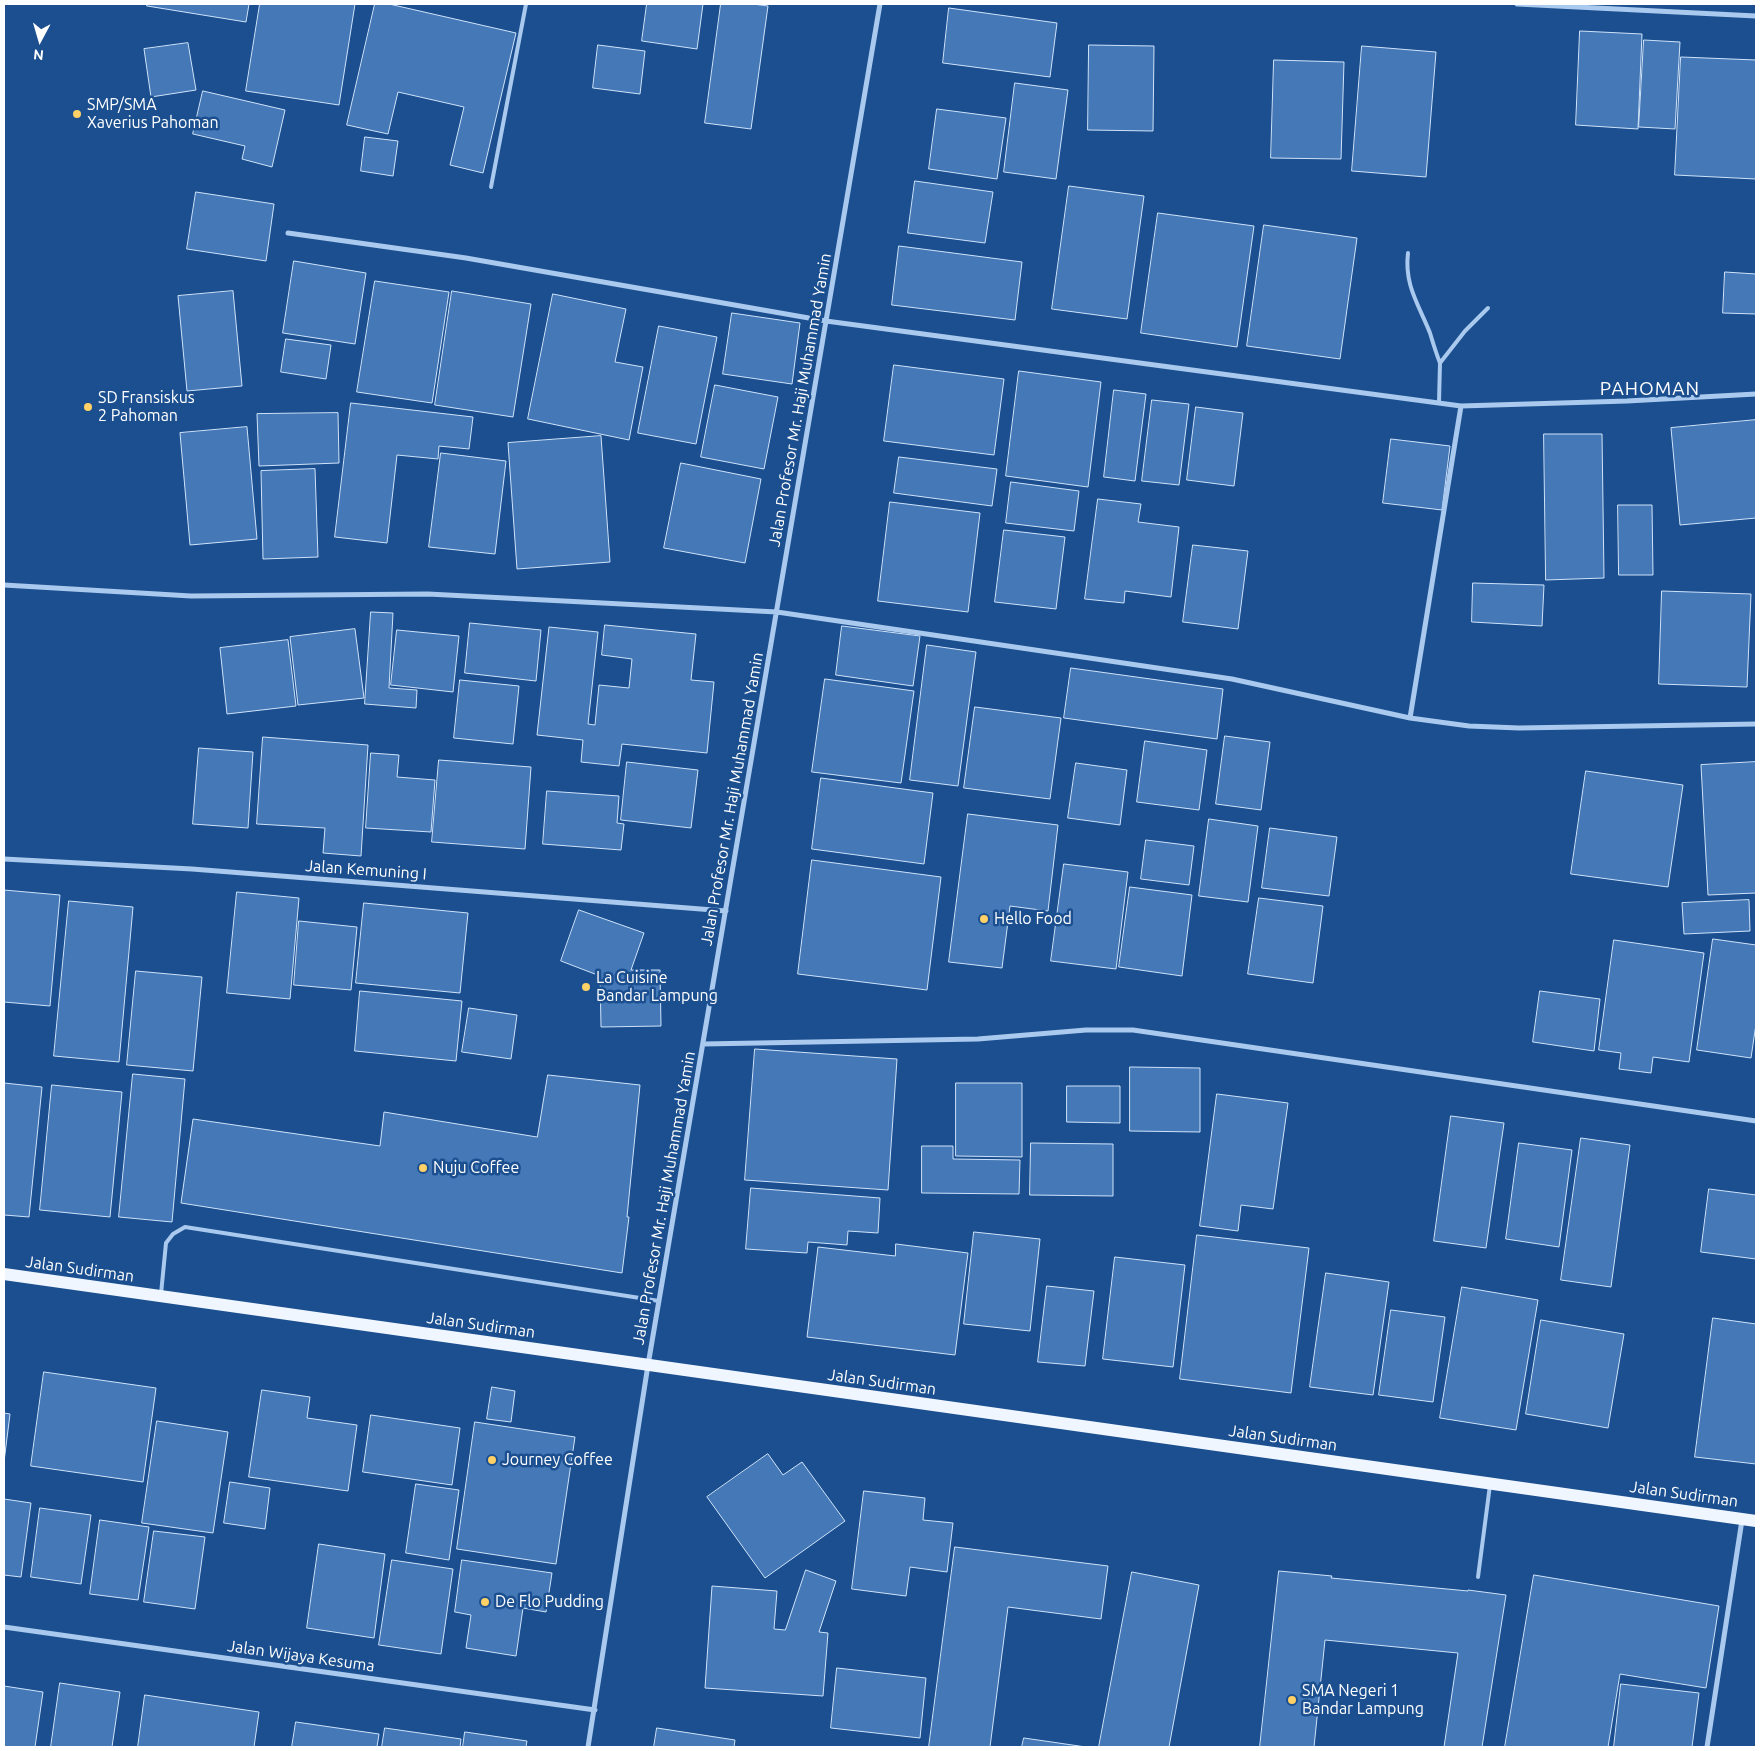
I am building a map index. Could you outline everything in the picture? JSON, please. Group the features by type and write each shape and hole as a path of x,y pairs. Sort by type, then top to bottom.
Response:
{"main road":[{"name":"Jalan Sudirman","path":"4,1274 1756,1521"}],"street":[{"name":"Jalan Profesor Mr. Haji Muhammad Yamin","path":"588,1747 648,1365 880,4"},
{"path":"1517,4 1756,16"},
{"path":"288,233 466,258 826,322 1461,406 1627,401 1756,394"},
{"path":"1410,718 1461,406"},
{"path":"4,585 191,596 428,594 776,612 1232,679 1410,718 1469,726 1519,728 1756,724"},
{"name":"Jalan Kemuning I","path":"4,859 192,869 726,911"},
{"path":"703,1044 978,1039 1086,1030 1133,1030 1756,1121"},
{"path":"1707,1747 1742,1519"},
{"name":"Jalan Wijaya Kesuma","path":"4,1627 595,1710"}],"lane":[{"path":"492,187 526,4"},
{"path":"1408,253 1406,268 1409,284 1430,332 1440,363 1439,402"},
{"path":"1440,363 1465,331 1488,308"},
{"path":"161,1296 166,1243 173,1234 185,1227 659,1301"},
{"path":"1478,1577 1490,1484"}],"building":[{"path":"147,4 249,4 246,22 147,6"},
{"path":"260,4 355,4 339,105 246,91"},
{"path":"375,4 389,4 516,33 483,173 450,165 464,107 398,92 388,134 347,125"},
{"path":"647,4 703,4 697,49 642,41"},
{"path":"721,4 768,6 751,129 705,123"},
{"path":"949,8 1057,23 1050,77 943,63"},
{"path":"1580,31 1642,34 1638,129 1576,125"},
{"path":"1644,40 1680,42 1675,129 1639,127"},
{"path":"188,43 196,90 151,97 144,49"},
{"path":"598,45 645,51 640,94 593,88"},
{"path":"1089,45 1154,46 1153,131 1088,130"},
{"path":"1362,46 1436,52 1426,177 1352,171"},
{"path":"1681,57 1756,60 1756,179 1675,175"},
{"path":"1274,60 1344,62 1341,159 1271,158"},
{"path":"1015,83 1068,90 1056,179 1004,172"},
{"path":"203,91 285,110 272,167 242,159 245,146 193,134"},
{"path":"937,109 1006,118 997,179 929,169"},
{"path":"365,137 398,141 393,176 361,171"},
{"path":"915,181 993,192 985,243 908,233"},
{"path":"1069,186 1144,196 1127,319 1052,309"},
{"path":"196,192 274,204 266,261 187,249"},
{"path":"1158,213 1254,226 1237,347 1141,333"},
{"path":"1264,225 1357,238 1340,359 1247,346"},
{"path":"899,246 1022,262 1015,320 892,305"},
{"path":"294,261 366,273 355,344 283,333"},
{"path":"1725,272 1756,274 1756,314 1723,313"},
{"path":"375,281 449,292 432,403 357,392"},
{"path":"233,291 242,386 187,391 178,296"},
{"path":"452,291 531,304 513,417 435,405"},
{"path":"553,294 626,309 615,362 643,367 629,440 528,419"},
{"path":"732,313 800,323 792,384 723,374"},
{"path":"659,326 717,337 696,444 638,433"},
{"path":"286,339 331,345 326,379 281,372"},
{"path":"894,365 1004,379 994,455 884,441"},
{"path":"1019,371 1101,382 1088,487 1006,476"},
{"path":"715,385 778,397 764,469 701,457"},
{"path":"1114,390 1146,394 1135,481 1104,477"},
{"path":"1152,400 1189,404 1179,485 1142,481"},
{"path":"351,403 473,417 469,449 439,446 438,459 397,455 387,543 335,537"},
{"path":"1196,407 1243,413 1234,486 1187,480"},
{"path":"338,413 339,463 259,466 257,414"},
{"path":"1756,420 1756,518 1680,525 1671,428"},
{"path":"247,427 257,539 190,545 180,433"},
{"path":"1544,434 1602,434 1604,578 1546,580"},
{"path":"601,436 610,562 517,569 508,443"},
{"path":"1391,439 1450,446 1442,510 1383,503"},
{"path":"441,453 506,461 495,554 429,547"},
{"path":"899,457 997,469 992,506 894,493"},
{"path":"681,463 761,479 745,563 664,548"},
{"path":"315,469 318,557 263,559 261,471"},
{"path":"1011,482 1079,491 1074,531 1006,523"},
{"path":"1098,499 1141,504 1138,522 1179,527 1171,597 1125,591 1124,603 1085,599"},
{"path":"890,502 980,513 968,612 878,601"},
{"path":"1618,505 1652,505 1653,575 1619,575"},
{"path":"1004,530 1065,537 1056,609 995,602"},
{"path":"1193,545 1248,551 1238,629 1183,622"},
{"path":"1473,583 1544,585 1542,626 1472,622"},
{"path":"1662,591 1751,594 1747,687 1659,684"},
{"path":"371,612 393,613 389,688 417,690 416,708 365,704"},
{"path":"470,623 541,630 536,681 465,673"},
{"path":"605,625 696,634 691,680 714,682 707,753 622,744 619,766 581,762 583,740 537,735 549,627 598,632 588,724 595,725 599,685 629,688 632,659 602,655"},
{"path":"842,626 920,636 913,686 836,675"},
{"path":"355,629 364,698 298,705 290,637"},
{"path":"397,630 459,636 453,692 391,685"},
{"path":"288,640 296,706 227,714 220,648"},
{"path":"927,645 976,652 958,786 910,780"},
{"path":"1071,668 1223,689 1217,739 1064,718"},
{"path":"825,679 914,691 901,783 812,772"},
{"path":"460,680 519,686 513,744 454,738"},
{"path":"975,707 1061,718 1050,799 964,788"},
{"path":"1225,736 1270,742 1261,810 1216,804"},
{"path":"263,737 368,745 361,856 323,853 325,828 257,824"},
{"path":"1145,741 1207,750 1199,810 1137,802"},
{"path":"199,748 253,752 248,828 193,824"},
{"path":"371,753 399,755 397,777 435,780 431,832 366,828"},
{"path":"439,760 531,767 525,849 432,842"},
{"path":"627,762 698,770 691,828 621,820"},
{"path":"1756,762 1756,893 1708,895 1701,765"},
{"path":"1076,763 1127,770 1120,825 1068,818"},
{"path":"1586,771 1683,785 1668,887 1571,874"},
{"path":"821,778 933,793 924,864 812,849"},
{"path":"547,791 619,796 617,823 624,824 621,850 543,844"},
{"path":"968,814 1058,825 1048,911 1010,906 1002,968 949,962"},
{"path":"1209,819 1258,826 1248,902 1199,896"},
{"path":"1270,828 1337,837 1329,896 1262,888"},
{"path":"1146,840 1194,846 1189,885 1141,879"},
{"path":"812,860 941,877 927,990 798,974"},
{"path":"1064,864 1128,872 1116,969 1051,961"},
{"path":"1130,887 1192,895 1182,976 1119,967"},
{"path":"4,890 60,895 50,1006 4,1002"},
{"path":"237,892 299,898 290,999 227,993"},
{"path":"1259,898 1323,906 1313,983 1248,974"},
{"path":"1749,900 1750,931 1684,934 1682,903"},
{"path":"69,901 133,907 119,1062 54,1056"},
{"path":"364,903 468,913 460,993 356,983"},
{"path":"579,910 644,933 631,970 660,970 661,1026 601,1027 600,976 561,961"},
{"path":"299,921 357,927 351,990 294,985"},
{"path":"1713,939 1756,945 1756,1024 1751,1058 1697,1050"},
{"path":"1614,940 1704,953 1689,1062 1653,1057 1651,1073 1619,1069 1621,1053 1599,1050"},
{"path":"136,971 202,977 193,1071 127,1065"},
{"path":"360,991 462,1001 456,1061 355,1051"},
{"path":"1540,991 1600,999 1594,1051 1533,1042"},
{"path":"469,1008 517,1015 511,1059 462,1052"},
{"path":"755,1049 897,1059 888,1190 745,1180"},
{"path":"1130,1067 1200,1068 1200,1132 1130,1131"},
{"path":"133,1074 185,1079 172,1222 119,1217"},
{"path":"548,1075 640,1085 627,1217 629,1217 622,1273 181,1203 193,1119 380,1146 384,1112 537,1137"},
{"path":"4,1083 42,1087 29,1217 4,1215"},
{"path":"956,1083 1022,1083 1022,1157 956,1156"},
{"path":"52,1085 122,1092 110,1217 40,1210"},
{"path":"1067,1086 1120,1086 1120,1123 1067,1122"},
{"path":"1217,1094 1288,1103 1273,1209 1241,1205 1238,1231 1200,1226"},
{"path":"1451,1116 1504,1123 1486,1248 1434,1241"},
{"path":"1581,1138 1630,1145 1611,1287 1561,1280"},
{"path":"1031,1143 1113,1144 1113,1196 1030,1195"},
{"path":"1519,1143 1572,1150 1559,1247 1506,1239"},
{"path":"922,1146 953,1146 953,1159 1020,1160 1019,1194 922,1193"},
{"path":"751,1188 880,1198 878,1233 848,1231 847,1245 808,1242 807,1253 746,1249"},
{"path":"1709,1189 1756,1195 1756,1259 1701,1252"},
{"path":"974,1232 1040,1239 1030,1331 964,1324"},
{"path":"1197,1235 1309,1248 1291,1393 1180,1379"},
{"path":"896,1244 968,1253 955,1355 807,1337 818,1247 895,1256"},
{"path":"1115,1257 1185,1265 1173,1367 1103,1359"},
{"path":"1326,1273 1389,1282 1373,1395 1310,1387"},
{"path":"1047,1286 1094,1291 1085,1366 1038,1362"},
{"path":"1462,1287 1538,1300 1516,1430 1440,1418"},
{"path":"1391,1310 1445,1317 1433,1402 1379,1395"},
{"path":"1713,1318 1756,1324 1756,1464 1695,1457"},
{"path":"1541,1320 1624,1334 1608,1428 1526,1414"},
{"path":"44,1372 156,1388 143,1482 31,1466"},
{"path":"492,1387 515,1391 511,1422 487,1419"},
{"path":"262,1390 310,1397 307,1418 357,1425 348,1491 249,1477"},
{"path":"4,1413 10,1414 4,1462"},
{"path":"371,1415 460,1428 452,1485 363,1472"},
{"path":"157,1421 228,1432 213,1533 142,1523"},
{"path":"475,1422 575,1437 556,1564 457,1549"},
{"path":"768,1454 783,1475 802,1462 845,1521 765,1578 707,1497"},
{"path":"230,1482 270,1488 265,1529 224,1523"},
{"path":"416,1484 459,1490 449,1560 406,1553"},
{"path":"864,1491 925,1498 923,1520 953,1523 947,1572 910,1567 906,1596 852,1589"},
{"path":"4,1499 31,1503 21,1577 4,1575"},
{"path":"40,1508 91,1515 81,1584 31,1577"},
{"path":"100,1520 149,1527 138,1600 90,1594"},
{"path":"154,1531 205,1537 195,1609 144,1602"},
{"path":"319,1544 385,1554 374,1638 307,1628"},
{"path":"955,1547 1108,1566 1101,1619 1008,1607 990,1747 929,1747"},
{"path":"392,1560 453,1569 441,1654 379,1645"},
{"path":"462,1560 552,1573 546,1612 523,1608 516,1656 466,1648 471,1615 455,1612"},
{"path":"806,1570 836,1581 819,1632 828,1633 823,1696 705,1688 712,1586 777,1591 774,1629 785,1630"},
{"name":"SMA Negeri 1 Bandar Lampung","path":"1279,1571 1506,1595 1482,1747 1444,1747 1458,1653 1325,1640 1314,1747 1260,1747"},
{"path":"1132,1572 1199,1585 1169,1747 1099,1747"},
{"path":"1534,1575 1719,1606 1706,1688 1620,1674 1608,1747 1505,1747"},
{"path":"837,1668 926,1678 920,1738 831,1728"},
{"path":"60,1683 120,1692 112,1747 51,1747"},
{"path":"1621,1684 1699,1693 1692,1747 1614,1747"},
{"path":"4,1686 43,1692 35,1747 4,1747"},
{"path":"145,1695 259,1712 254,1747 138,1747"},
{"path":"296,1722 379,1734 377,1747 292,1747"},
{"path":"385,1728 461,1739 460,1747 382,1747"},
{"path":"657,1728 735,1740 734,1747 654,1747"},
{"path":"465,1732 527,1741 526,1747 463,1747"},
{"path":"1024,1738 1086,1747 1022,1747"}],"place":[{"name":"SMP/SMA Xaverius Pahoman","path":"77,114"},
{"name":"SD Fransiskus 2 Pahoman","path":"88,407"},
{"name":"Hello Food","path":"984,919"},
{"name":"La Cuisine Bandar Lampung","path":"586,987"},
{"name":"Nuju Coffee","path":"423,1168"},
{"name":"Journey Coffee","path":"492,1460"},
{"name":"De Flo Pudding","path":"485,1602"},
{"name":"SMA Negeri 1 Bandar Lampung","path":"1292,1700"}],"district":[{"name":"PAHOMAN","path":"1650,389"}]}
